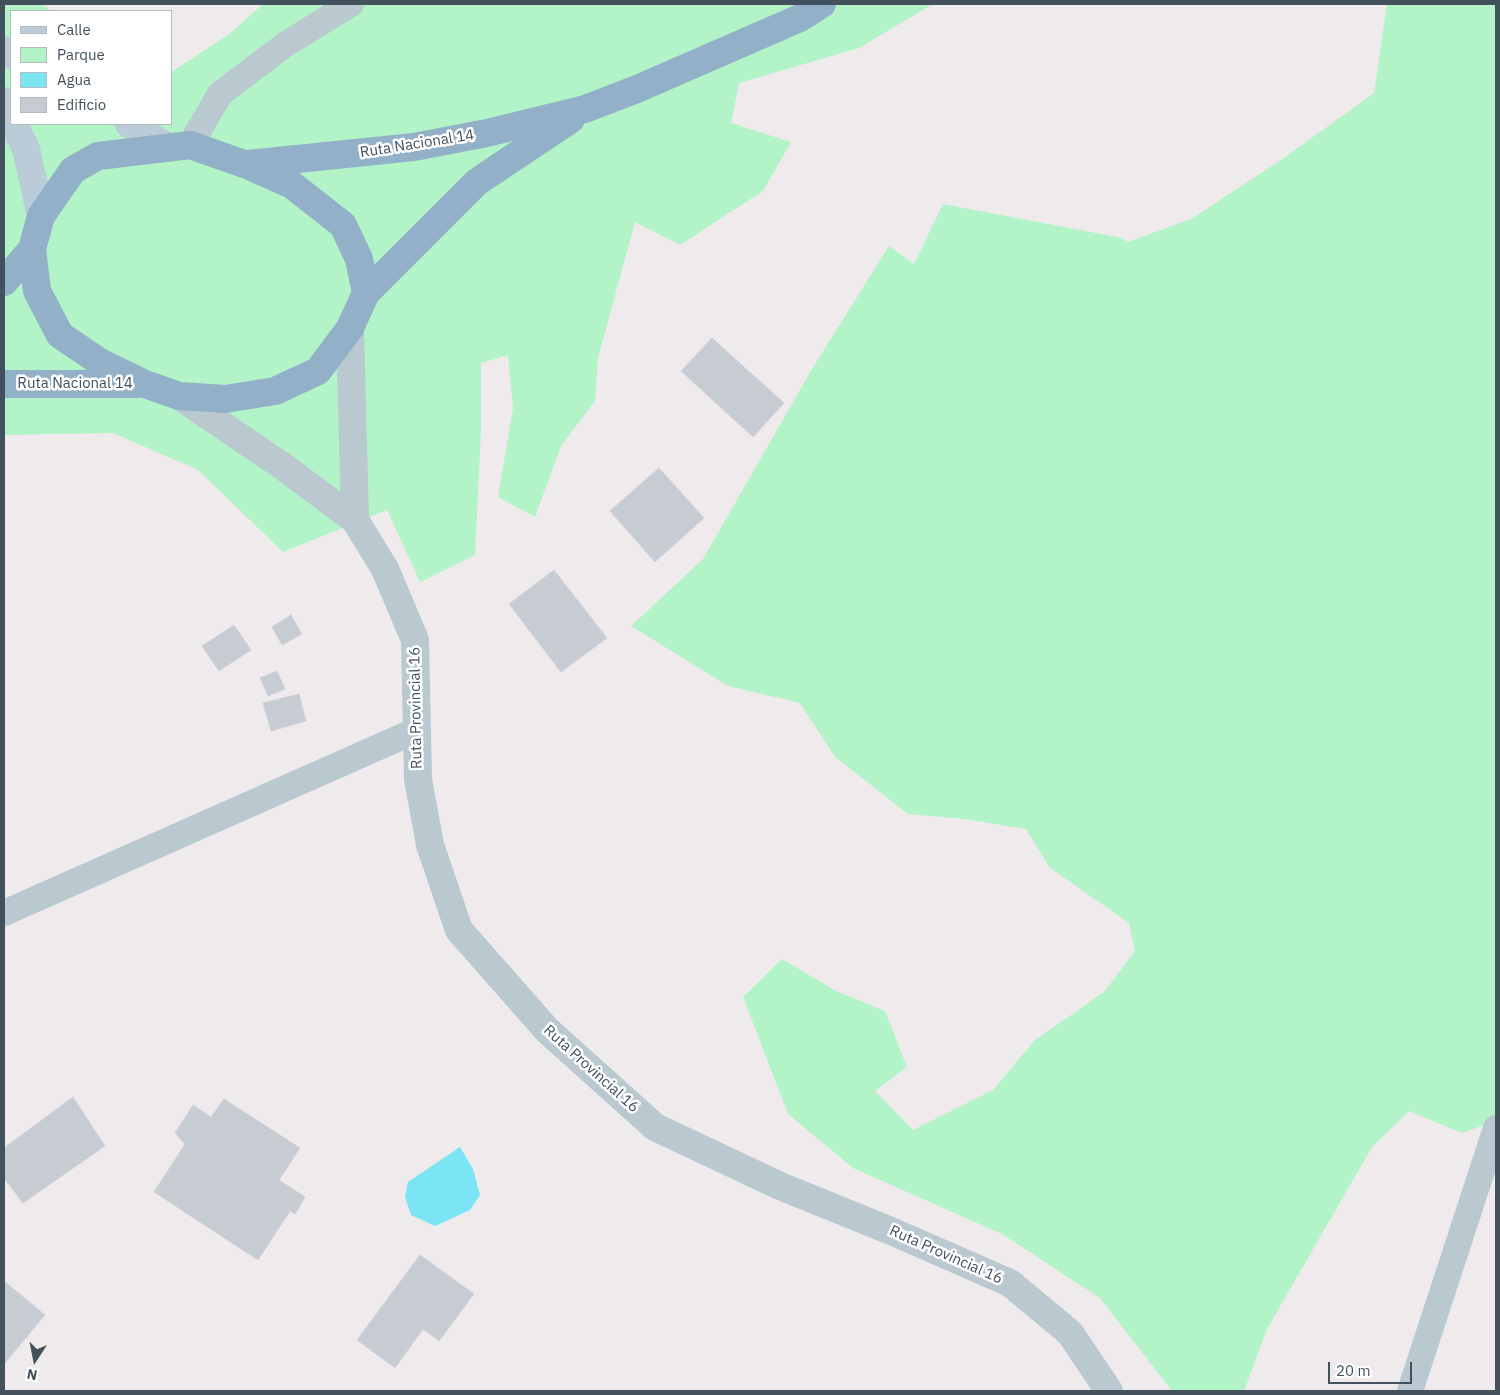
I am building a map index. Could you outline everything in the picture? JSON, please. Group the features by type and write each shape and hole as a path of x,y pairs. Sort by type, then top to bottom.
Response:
{"highway":[{"name":"Ruta Nacional 14","path":"247,165 414,147 487,133 585,109 800,18 822,4"},
{"name":"Ruta Nacional 14","path":"366,293 477,182 585,109"},
{"path":"180,147 247,165 292,185 343,225 359,260 366,293 350,328 318,371 275,391 225,399 179,396 145,384 100,362 60,335 37,291 32,249 41,216 73,170 98,156 180,147"},
{"path":"4,282 32,249"},
{"name":"Ruta Nacional 14","path":"4,384 145,384"}],"main road":[{"path":"4,101 10,115"},
{"path":"14,125 26,148 41,216"},
{"path":"131,125 180,147"}],"street":[{"path":"180,147 220,94 286,44 351,4"},
{"path":"350,328 355,520"},
{"name":"Ruta Provincial 16","path":"179,396 281,465 355,520 386,569 415,640 418,779 430,845 459,930 546,1030 655,1127 780,1186 891,1231 1010,1283 1070,1333 1109,1391"},
{"path":"4,913 417,730"},
{"path":"1410,1391 1496,1128"}],"green space":[{"path":"4,4 41,4 50,10 10,10 10,125 172,125 172,71 228,35 263,4 933,4 859,48 739,83 731,123 791,142 763,191 680,245 635,222 598,358 595,401 561,446 535,517 498,497 513,408 508,355 481,363 481,430 475,555 420,582 387,510 283,552 198,470 113,433 4,435"},
{"path":"1387,4 1496,4 1496,1121 1462,1133 1409,1111 1372,1147 1267,1329 1244,1391 1172,1391 1100,1298 1002,1234 853,1168 788,1114 743,997 782,959 836,991 885,1011 907,1067 875,1091 913,1130 993,1090 1035,1040 1104,992 1135,951 1129,923 1050,868 1026,829 964,819 908,814 835,757 800,703 728,686 631,626 703,559 812,369 889,246 914,264 943,204 1122,238 1128,242 1193,218 1281,160 1374,93"}],"water":[{"path":"460,1147 473,1169 480,1195 470,1210 435,1226 411,1215 405,1197 408,1182"}],"building":[{"path":"712,338 784,403 753,437 681,371"},
{"path":"659,468 704,518 655,562 610,511"},
{"path":"554,570 607,638 561,672 509,604"},
{"path":"291,615 302,634 282,645 272,627"},
{"path":"234,625 251,650 219,671 202,646"},
{"path":"277,671 285,689 268,696 260,678"},
{"path":"299,694 306,721 271,731 263,703"},
{"path":"73,1097 105,1146 23,1203 4,1178 4,1148"},
{"path":"224,1099 300,1148 279,1180 305,1197 295,1214 290,1211 258,1260 154,1192 185,1144 175,1133 193,1105 211,1117"},
{"path":"420,1255 474,1294 439,1341 423,1329 395,1368 357,1340"},
{"path":"4,1281 45,1315 4,1364"}]}
